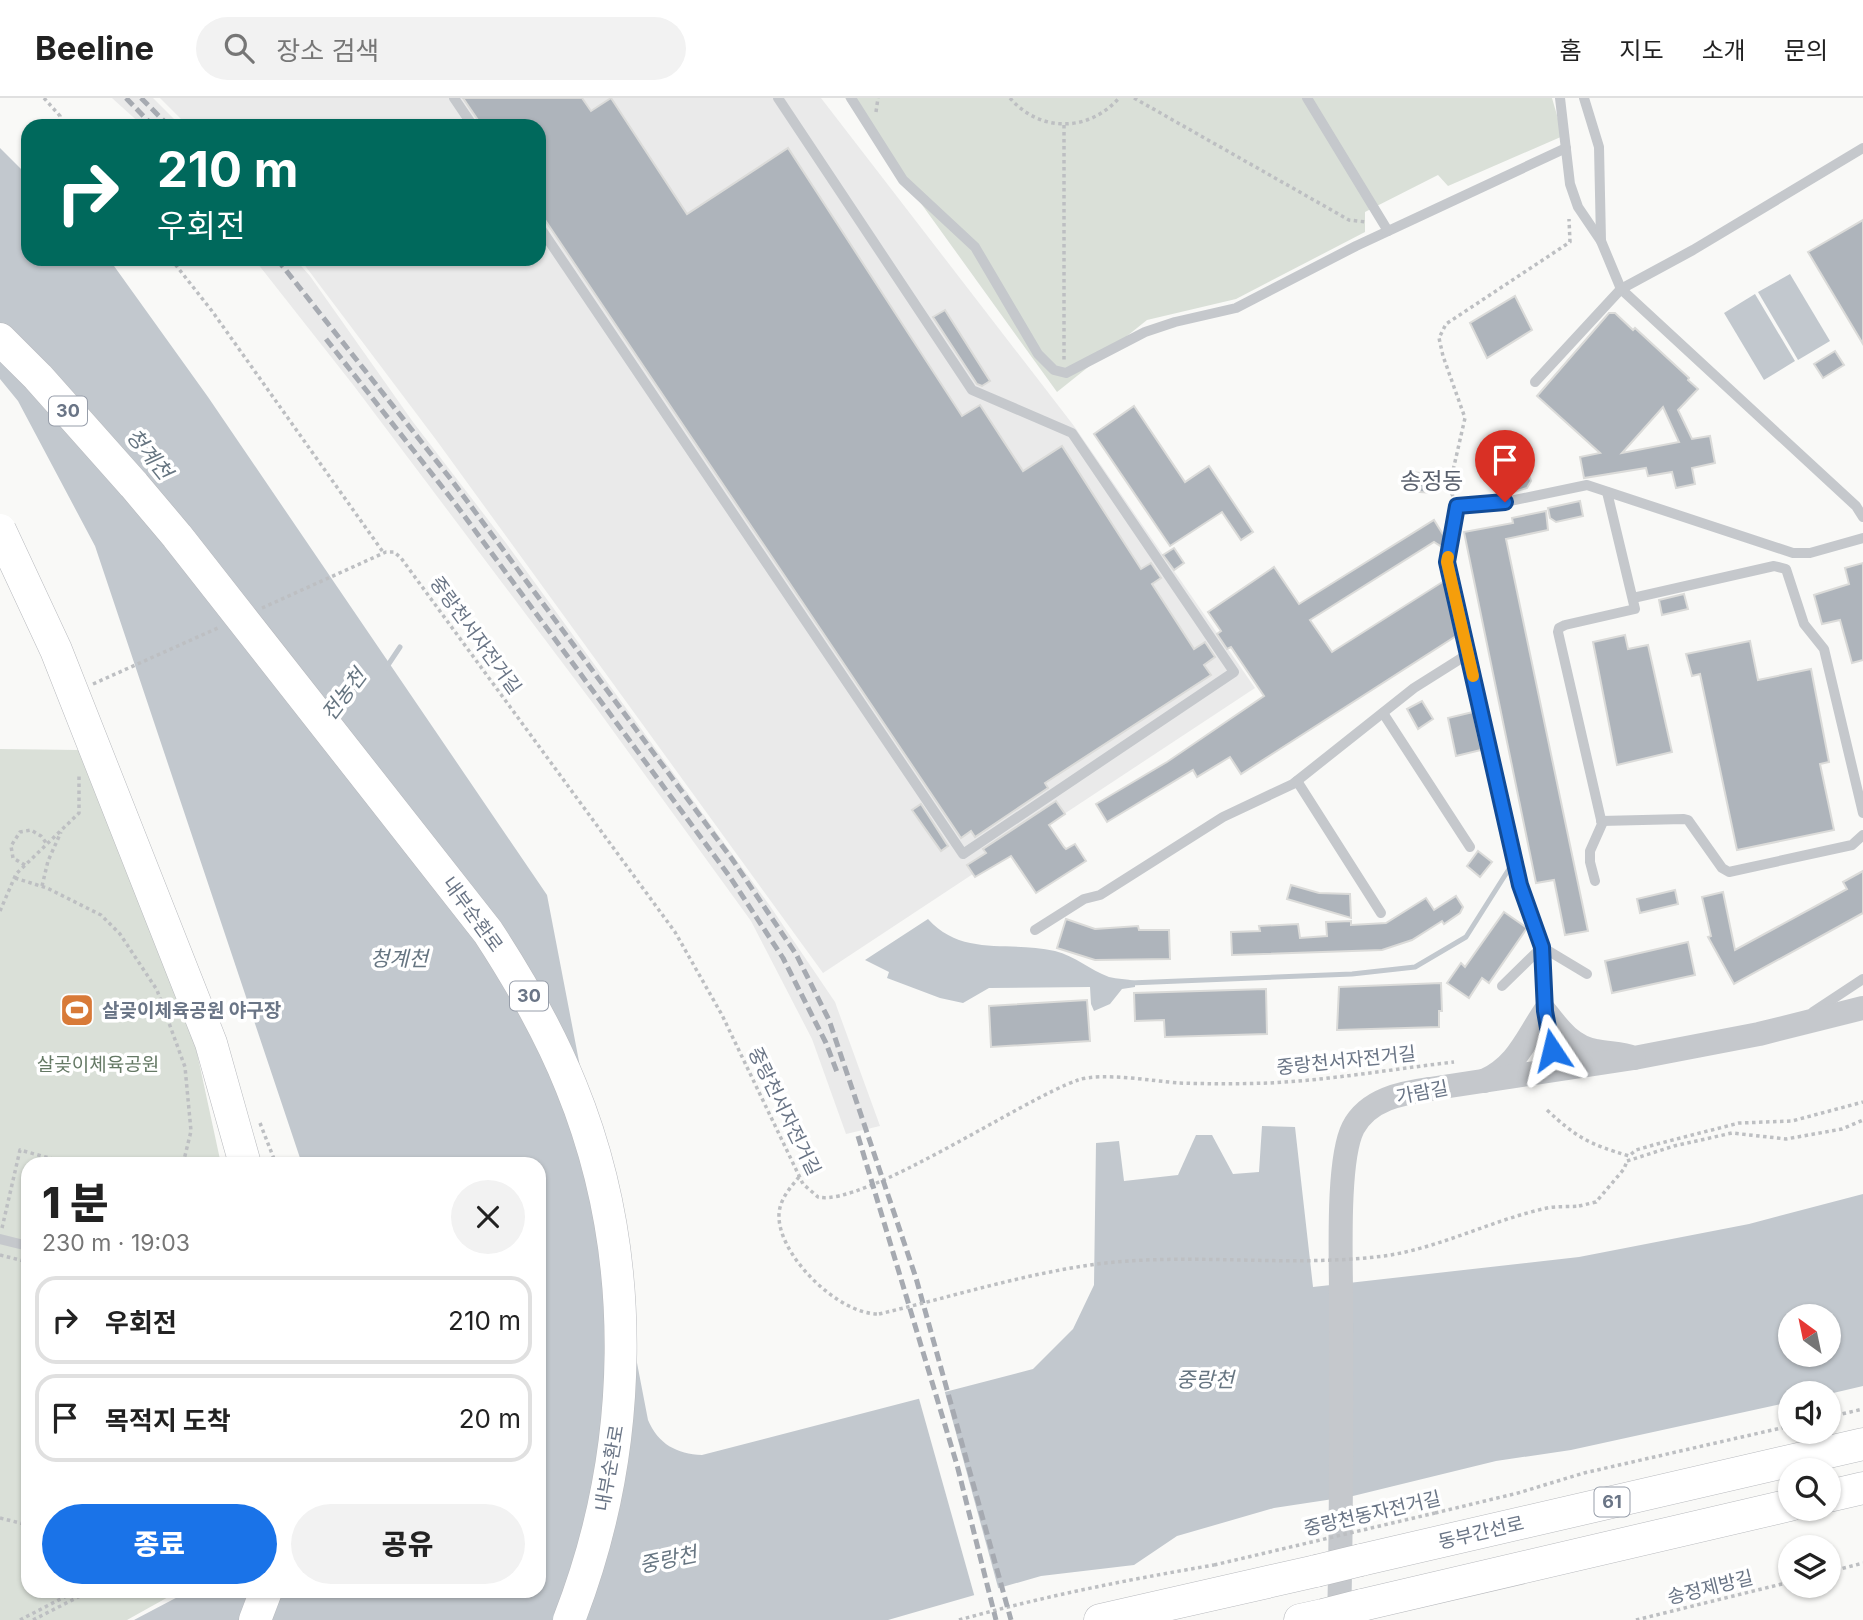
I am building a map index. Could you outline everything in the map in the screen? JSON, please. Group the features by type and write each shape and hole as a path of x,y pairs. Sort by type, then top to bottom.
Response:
{"highway":[{"name":"내부순환로","path":"0,339 38,377 177,536 488,932 530,998 563,1068 593,1153 609,1223 620,1327 618,1414 613,1456 595,1542 569,1620"},
{"path":"0,530 56,650 211,1043 243,1157"},
{"name":"동부간선로","path":"1100,1620 1863,1444"},
{"path":"1841,1493 1863,1488"},
{"name":"61","path":"1331,1615 1778,1508"},
{"path":"256,1620 264,1598"}],"street":[{"name":"가람길","path":"1331,1615 1342,1525 1341,1249 1344,1163 1354,1125 1374,1105 1386,1099 1430,1089 1688,1049 1863,1008"},
{"path":"1482,1081 1500,1073 1511,1063 1545,1011 1564,1035 1587,1049 1620,1053 1634,1058"}],"lane":[{"path":"454,98 468,119"},
{"path":"546,236 963,854 1234,672 1072,433 972,390 778,98"},
{"path":"851,98 903,180 975,247 1038,354 1054,370 1066,373 1145,332 1236,308 1388,231 1566,148"},
{"path":"1307,98 1388,231"},
{"path":"1560,98 1570,184 1578,207 1601,241 1621,289 1856,506 1863,517"},
{"path":"1584,98 1599,147 1601,241"},
{"path":"1535,382 1621,289 1693,250 1863,148"},
{"path":"1556,1070 1545,1011 1542,947 1520,885 1447,562 1457,506 1505,502 1581,485 1793,553 1810,553 1863,538"},
{"path":"1595,881 1590,851 1602,828 1601,821 1558,632 1559,628 1565,625 1636,609 1607,492"},
{"path":"1633,598 1774,566 1786,569 1804,624 1824,649 1863,813"},
{"path":"1035,930 1084,899 1100,895 1223,817 1297,781 1414,688 1468,654"},
{"path":"1383,713 1470,847"},
{"path":"1297,781 1381,913"},
{"path":"1601,821 1688,820 1723,868 1729,872 1852,845 1863,835"},
{"path":"1542,947 1587,974"},
{"path":"1502,985 1542,947"},
{"path":"1792,1026 1863,979"},
{"path":"0,1238 21,1244"}],"path":[{"path":"44,98 60,119"},
{"path":"1010,98 1020,109 1041,121 1064,125 1087,121 1108,110 1119,98"},
{"path":"1134,98 1349,220 1366,222 1388,231"},
{"path":"1062,372 1064,125"},
{"path":"1457,506 1449,488 1465,418 1439,338 1446,324 1570,242 1569,219"},
{"path":"177,266 383,553 360,563"},
{"name":"중랑천서자전거길","path":"383,553 388,551 398,554 413,572 675,932 722,1015 799,1177 815,1195 839,1197 894,1174 1040,1098 1083,1079 1269,1083 1464,1061"},
{"path":"0,911 15,878 79,813 79,762"},
{"path":"42,886 48,861 63,829"},
{"path":"26,865 13,858 11,846 20,832 31,830 47,844"},
{"path":"15,878 75,900 101,915 120,934 158,990 185,1068 191,1131 185,1157"},
{"path":"799,1177 782,1200 779,1215 785,1245 807,1274 832,1295 862,1312 879,1314 1097,1264 1181,1260 1308,1262 1388,1255 1442,1242 1549,1208 1596,1202 1624,1170 1629,1156 1636,1150 1739,1123 1792,1121 1863,1102"},
{"path":"1547,1111 1570,1132 1586,1142 1629,1156"},
{"path":"1627,1161 1674,1146 1732,1133 1786,1139 1842,1129 1863,1120"},
{"path":"0,1238 20,1150 46,1157"},
{"path":"0,1255 21,1260"},
{"path":"1841,1414 1863,1409"},
{"name":"중랑천동자전거길","path":"959,1620 1084,1587 1214,1565 1518,1493 1584,1473 1778,1429"},
{"path":"0,1518 21,1523"},
{"path":"1841,1569 1863,1563"},
{"name":"송정제방길","path":"1636,1620 1778,1584"},
{"path":"20,1620 62,1598"},
{"path":"33,1620 76,1598"}],"shaded area":[{"path":"112,98 153,98 174,119 135,119"},
{"path":"160,98 821,98 1074,426 1255,688 823,973 437,441 305,266 546,266 546,119 181,119"},
{"path":"260,266 301,266 310,276 413,422 506,543 770,906 835,1002 880,1126 846,1134 812,1039 751,921 595,706 354,386"}],"green space":[{"path":"845,98 1552,98 1563,136 1448,186 1438,175 1365,212 1365,232 1236,299 1147,320 1057,392"},
{"name":"살곶이체육공원","path":"0,749 79,750 194,1039 219,1157 21,1157 21,1598 166,1598 127,1620 0,1620"}],"water":[{"path":"0,148 21,169 21,266 114,266 208,397 547,895 648,1420 657,1435 677,1450 702,1455 1033,1369 1073,1329 1094,1285 1096,1143 1119,1141 1124,1181 1178,1175 1196,1135 1212,1135 1233,1174 1259,1172 1262,1126 1295,1127 1313,1287 1579,1257 1749,1224 1863,1194 1863,1386 1841,1391 1841,1381 1778,1381 1778,1405 1571,1450 1496,1461 1353,1496 1274,1508 1177,1536 1134,1565 1041,1576 888,1620 134,1620 176,1598 546,1598 546,1157 300,1157 95,546 18,401 0,379"},
{"path":"1790,274 1830,341 1798,360 1758,292"},
{"path":"1755,294 1795,361 1764,380 1724,313"},
{"path":"928,919 956,939 988,946 1055,951 1109,977 1135,981 1135,987 1122,989 1110,1004 1094,1011 1090,987 989,988 963,1003 940,998 887,978 889,972 865,960"}],"pier":[{"path":"944,1389 999,1591 975,1598 918,1395"}],"building":[{"path":"463,98 582,98 591,111 611,98 687,214 788,148 962,416 980,405 1023,471 1062,446 1141,569 1151,563 1161,578 1152,584 1194,649 1205,642 1215,657 1204,665 1211,675 1045,783 1048,788 975,837 971,831 961,838 546,221 546,119 477,119"},
{"path":"1863,220 1863,344 1808,252"},
{"path":"1515,296 1532,330 1487,358 1470,323"},
{"path":"945,310 990,381 982,386 977,384 933,317"},
{"path":"1609,313 1615,313 1633,330 1635,328 1698,389 1678,410 1692,439 1710,436 1715,463 1692,468 1695,484 1676,488 1672,472 1648,476 1646,468 1584,478 1580,457 1600,453 1537,396","holes":["1663,407 1679,442 1622,453"]},
{"path":"1835,351 1844,365 1823,378 1814,364"},
{"path":"1134,406 1185,482 1209,466 1253,532 1241,540 1222,512 1170,546 1094,434"},
{"path":"1521,463 1526,467 1531,481 1527,488 1503,495 1498,473 1501,469"},
{"path":"1408,472 1435,474 1433,493 1407,491"},
{"path":"1580,501 1583,516 1556,522 1550,518 1548,508"},
{"path":"1546,511 1548,530 1506,539 1588,931 1565,935 1554,880 1536,883 1464,532 1513,523 1512,518"},
{"path":"1434,520 1444,536 1442,547 1434,542 1310,620 1332,652 1444,581 1456,636 1241,774 1230,757 1197,777 1193,770 1107,822 1096,804 1167,762 1264,696 1231,647 1227,649 1217,634 1221,631 1208,612 1274,567 1299,604"},
{"path":"1174,548 1184,563 1174,570 1163,555"},
{"path":"1863,563 1863,660 1852,663 1840,620 1822,624 1814,595 1849,584 1845,568"},
{"path":"1684,594 1688,609 1662,615 1659,600"},
{"path":"1625,635 1628,649 1648,645 1672,752 1617,765 1593,642"},
{"path":"1750,641 1758,680 1811,669 1829,762 1820,764 1834,830 1737,850 1700,674 1692,676 1686,654"},
{"path":"1422,701 1433,719 1418,729 1407,709"},
{"path":"1473,712 1481,750 1456,756 1448,718"},
{"path":"1056,801 1065,814 1049,825 1066,849 1075,844 1086,861 1036,893 1011,856 975,877 967,865 986,853 983,849"},
{"path":"921,804 948,846 941,851 912,810"},
{"path":"1478,851 1492,862 1480,877 1467,866"},
{"path":"1863,871 1863,913 1734,984 1708,937 1711,936 1702,897 1723,892 1735,950 1847,889 1843,882"},
{"path":"1291,885 1319,893 1350,894 1351,918 1287,899"},
{"path":"1675,890 1678,904 1640,913 1637,899"},
{"path":"1456,896 1463,907 1460,913 1412,940 1382,950 1232,955 1231,932 1260,931 1259,926 1298,924 1300,938 1327,936 1326,922 1351,921 1351,925 1386,923 1426,898 1434,910"},
{"path":"1504,912 1527,928 1489,983 1482,978 1469,998 1447,983 1461,963 1465,967"},
{"path":"1066,919 1095,929 1138,926 1139,930 1169,930 1170,959 1095,960 1057,948"},
{"path":"1688,942 1695,975 1612,993 1605,961"},
{"path":"1441,983 1442,1011 1439,1011 1439,1027 1337,1030 1339,987"},
{"path":"1266,989 1267,1034 1165,1037 1164,1020 1135,1021 1134,993"},
{"path":"1087,1000 1090,1041 991,1047 989,1006"}],"waterway":[{"name":"전농천","path":"386,668 400,647"},
{"path":"1130,983 1352,974 1415,967 1466,937 1509,869"}],"railway":[{"path":"126,98 146,119"},
{"path":"141,98 162,119"},
{"path":"283,266 453,482 732,859 796,954 829,1020 916,1278 1011,1620"},
{"path":"326,339 454,502 730,877 783,958 826,1043 837,1072"},
{"path":"858,1136 957,1465 996,1620"}],"slow traffic":[{"path":"1448,557 1473,676"}],"place":[{"name":"살곶이체육공원 야구장","path":"77,1010"}],"district":[{"name":"송정동","path":"1432,481"}],"route":[{"path":"1505,502 1457,506 1447,562 1520,885 1542,947 1545,1011 1552,1050"}],"water label":[{"name":"청계천","path":"149,454"},
{"name":"청계천","path":"399,959"},
{"name":"중랑천","path":"1205,1380"},
{"name":"중랑천","path":"668,1560"}]}
